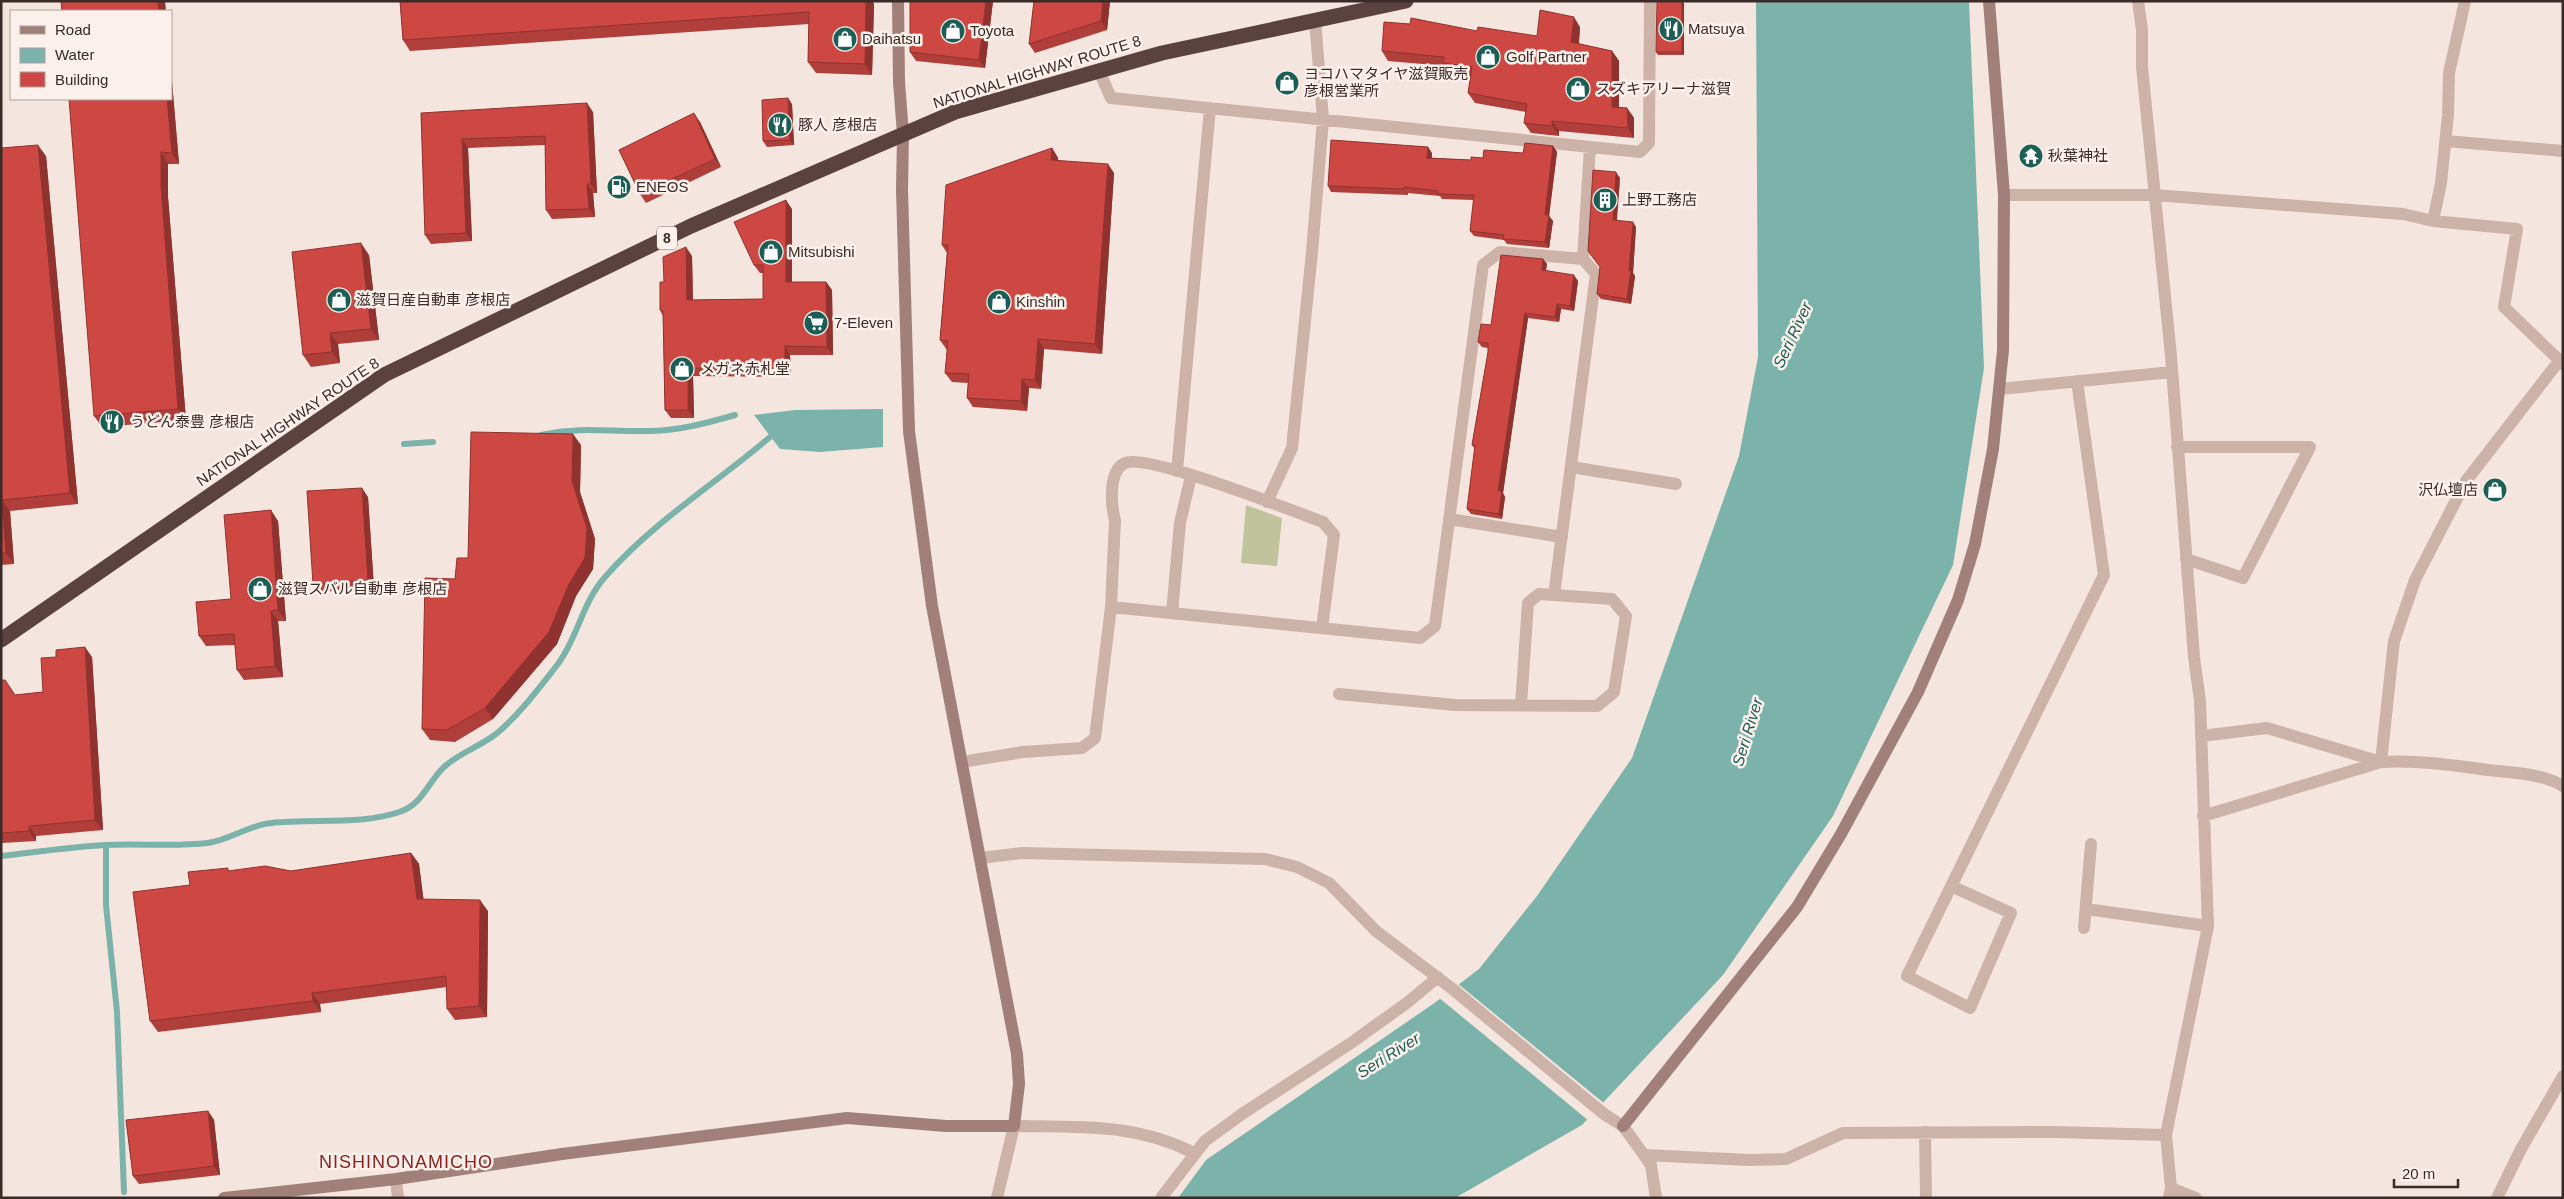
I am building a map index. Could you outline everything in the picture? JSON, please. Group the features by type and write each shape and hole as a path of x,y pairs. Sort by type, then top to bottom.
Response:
{"highway":[{"name":"NATIONAL HIGHWAY ROUTE 8","path":"1,640 384,375 691,226 955,112 1162,53 1406,1"}],"street":[{"path":"898,1 899,82 903,134 908,412 932,606 1017,1054 1019,1084 1014,1126 997,1198"},
{"path":"1099,71 1111,98 1640,152 1649,143 1650,1"},
{"path":"1623,1126 1797,907 1841,834 1918,692 1958,600 1975,544 1993,449 2000,389 2005,297 2004,195 1989,1"},
{"path":"2138,1 2142,30 2142,66 2172,372 2194,657 2200,701 2208,926 2166,1135 2170,1193 2196,1198"},
{"path":"2433,220 2441,183 2446,141 2449,73 2465,1"},
{"path":"1267,502 1292,448 1312,252 1322,120 1315,20"},
{"path":"1177,471 1210,108"},
{"path":"2446,141 2563,151"},
{"path":"1583,259 1590,147"},
{"path":"2004,195 2154,195 2403,214 2433,220 2518,229 2504,307 2561,362 2466,480 2415,580 2394,641 2381,762"},
{"path":"1111,607 1420,638 1435,626 1483,265 1500,252 1583,259 1596,274 1554,595"},
{"path":"2000,389 2172,372"},
{"path":"1951,886 2011,913 1970,1008 1906,976 2104,575 2076,381"},
{"path":"2177,447 2310,447 2243,578 2186,559"},
{"path":"962,762 1022,752 1082,748 1095,738 1111,607 1115,520 1112,506 1115,474 1119,467 1132,461 1177,471 1323,522 1334,535 1322,628"},
{"path":"1571,467 1676,484"},
{"path":"1172,613 1180,523 1191,476"},
{"path":"1449,519 1562,537"},
{"path":"1339,694 1454,705 1597,706 1614,692 1626,616 1612,600 1539,594 1528,603 1521,705"},
{"path":"2201,736 2267,728 2381,762"},
{"path":"2203,816 2381,762 2409,760 2550,778 2563,786"},
{"path":"2084,928 2091,844"},
{"path":"980,858 1022,854 1265,859 1297,867 1328,883 1376,931 1438,977 1604,1114 1623,1126 1651,1165 1656,1198"},
{"path":"2086,909 2208,926"},
{"path":"1161,1198 1194,1153 1230,1123 1351,1043 1408,1002 1438,977"},
{"path":"2497,1198 2521,1149 2563,1076"},
{"path":"224,1198 396,1180 571,1153 847,1118 946,1126 1116,1128 1171,1141 1194,1153"},
{"path":"1644,1155 1741,1160 1786,1159 1844,1133 1925,1132 2166,1135"},
{"path":"1925,1132 1926,1198"},
{"path":"396,1180 398,1198"}],"green space":[{"path":"1246,505 1282,518 1277,566 1241,563"}],"water":[{"name":"Seri River","path":"1756,1 1969,1 1984,368 1953,565 1833,816 1723,975 1582,1125 1455,1198 1178,1198 1206,1160 1433,1004 1479,969 1537,896 1632,758 1739,456 1758,357"},
{"path":"883,409 883,447 820,452 780,449 754,415 795,410"}],"pier":[{"path":"1457,983 1605,1104 1589,1121 1438,997"}],"building":[{"path":"61,1 158,1 159,10 62,10"},
{"path":"400,1 866,1 865,64 808,62 809,12 403,40"},
{"name":"Toyota","path":"910,1 986,1 979,60 910,52"},
{"name":"Toyota","path":"1034,1 1103,1 1101,21 1029,44"},
{"name":"Matsuya","path":"1657,1 1682,1 1682,52 1656,52"},
{"path":"1540,10 1574,17 1571,42 1612,51 1612,107 1627,108 1628,128 1552,121 1552,126 1524,123 1527,104 1468,93 1472,67 1443,63 1444,57 1382,51 1384,22 1410,24 1411,18 1477,31 1478,27 1537,36"},
{"name":"豚人 彦根店","path":"788,98 790,140 763,141 762,100"},
{"path":"69,100 167,100 172,153 161,152 161,186 178,409 94,416"},
{"path":"587,103 591,184 587,184 589,209 546,210 545,136 462,139 466,233 425,235 421,113"},
{"path":"694,113 715,159 640,194 619,150"},
{"path":"1331,140 1428,147 1427,158 1471,160 1471,157 1483,158 1484,150 1523,153 1525,143 1553,146 1545,215 1549,215 1545,242 1503,239 1504,235 1470,231 1474,195 1438,194 1438,191 1404,187 1404,189 1328,186"},
{"path":"38,145 70,493 2,500 6,553 1,553 1,148"},
{"name":"Kinshin","path":"1052,148 1051,160 1108,164 1095,344 1038,339 1035,380 1022,379 1021,401 967,398 969,374 945,373 948,341 940,340 948,245 942,245 946,185"},
{"path":"1593,170 1616,172 1613,220 1633,222 1629,271 1631,271 1627,299 1597,294 1600,267 1588,251"},
{"path":"786,200 786,282 826,282 827,347 785,346 785,368 688,368 688,410 665,410 663,311 660,310 660,282 664,282 663,257 686,247 687,300 763,299 763,265 754,265 734,222"},
{"name":"滋賀日産自動車 彦根店","path":"361,243 371,329 330,333 332,352 303,355 292,252"},
{"path":"1501,255 1543,259 1542,270 1574,275 1570,306 1557,304 1555,317 1525,313 1498,491 1502,491 1499,514 1467,509 1475,445 1472,445 1488,352 1488,343 1478,342 1481,324 1491,325"},
{"path":"471,432 573,434 572,481 587,528 585,558 569,584 549,632 485,708 447,730 422,729 425,578 455,579 457,558 468,558"},
{"path":"362,488 368,580 313,584 307,491"},
{"name":"滋賀スバル自動車 彦根店","path":"271,510 278,610 271,611 275,666 237,670 234,634 199,636 196,602 231,599 224,515"},
{"path":"85,647 95,820 29,826 29,831 1,833 1,680 5,680 15,695 43,692 41,658 56,657 56,650"},
{"path":"411,853 417,899 480,900 479,1006 447,1009 446,976 312,993 313,1001 150,1021 133,892 190,885 188,872 228,868 228,871 265,866 291,871"},
{"path":"208,1111 214,1166 133,1176 126,1120"}],"waterway":[{"path":"541,435 583,430 670,430 703,424 735,415"},
{"path":"1,856 105,845 208,843 263,824 354,820 386,816 409,808 420,798 444,767 496,734 528,701 565,654 597,587 623,557 664,521 770,437"},
{"path":"404,444 433,442"},
{"path":"106,845 106,905 117,1012 124,1192"}],"place":[{"name":"Matsuya","path":"1671,29"},
{"name":"Toyota","path":"953,31"},
{"name":"Daihatsu","path":"845,39"},
{"name":"Golf Partner","path":"1488,57"},
{"name":"ヨコハマタイヤ滋賀販売 彦根営業所","path":"1287,83"},
{"name":"スズキアリーナ滋賀","path":"1578,89"},
{"name":"豚人 彦根店","path":"780,125"},
{"name":"秋葉神社","path":"2031,156"},
{"name":"ENEOS","path":"619,187"},
{"name":"上野工務店","path":"1605,200"},
{"name":"Mitsubishi","path":"771,252"},
{"name":"滋賀日産自動車 彦根店","path":"339,300"},
{"name":"Kinshin","path":"999,302"},
{"name":"7-Eleven","path":"816,323"},
{"name":"メガネ赤札堂","path":"682,369"},
{"name":"うどん泰豊 彦根店","path":"112,422"},
{"name":"沢仏壇店","path":"2495,490"},
{"name":"滋賀スバル自動車 彦根店","path":"260,589"}],"district":[{"name":"NISHINONAMICHO","path":"406,1162"}]}
